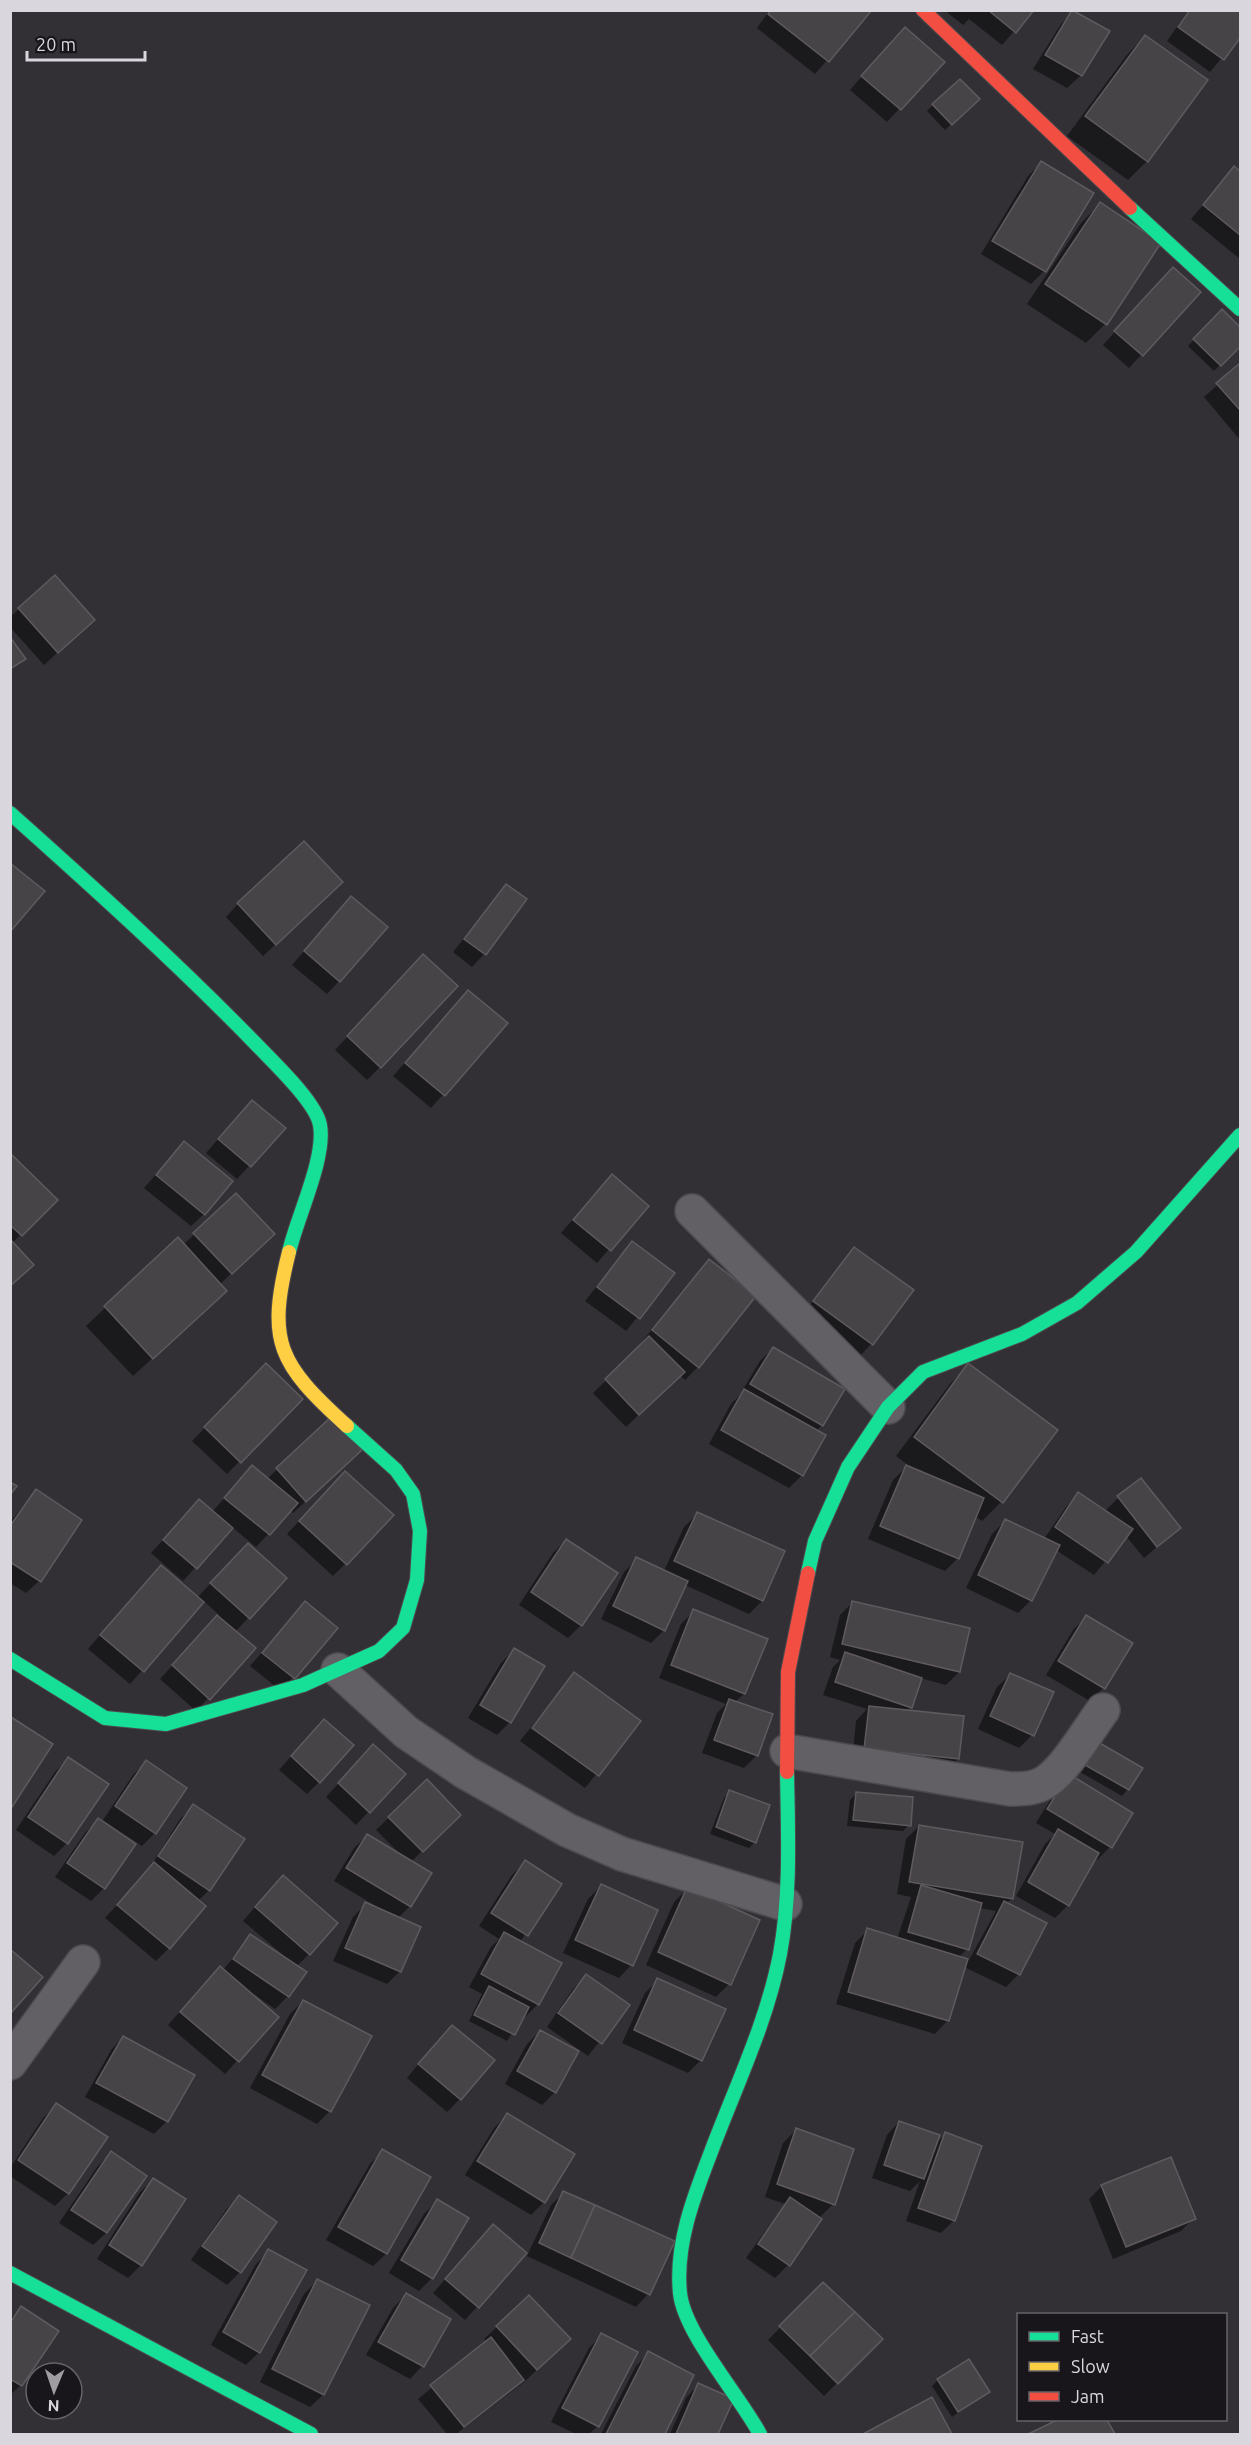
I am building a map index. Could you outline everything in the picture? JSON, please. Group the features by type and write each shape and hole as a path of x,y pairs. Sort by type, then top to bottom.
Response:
{"street":[{"path":"924,10 1088,170 1240,309"},
{"path":"10,813 182,968 286,1075 316,1113 320,1125 320,1151 293,1234 278,1294 277,1330 289,1364 314,1393 396,1470 413,1494 420,1532 417,1580 403,1628 379,1651 303,1685 166,1724 105,1718 10,1659"},
{"path":"760,2434 744,2405 690,2327 680,2294 680,2255 694,2195 760,2024 780,1954 788,1861 788,1672 816,1541 848,1467 888,1407 923,1372 1022,1334 1077,1303 1136,1252 1240,1135"},
{"path":"692,1211 888,1407"},
{"path":"338,1670 406,1732 465,1772 567,1830 622,1854 785,1904"},
{"path":"787,1751 1010,1790 1030,1789 1046,1782 1058,1770 1103,1710"},
{"path":"10,2063 83,1962"},
{"path":"10,2273 311,2434"}],"building":[{"path":"771,10 872,10 829,62 768,14"},
{"path":"988,10 1034,10 1016,33"},
{"path":"1072,10 1110,31 1082,76 1045,55"},
{"path":"1190,10 1240,10 1240,38 1224,60 1178,27"},
{"path":"905,27 945,62 901,110 861,76"},
{"path":"1145,35 1208,80 1148,162 1085,116"},
{"path":"960,79 980,99 952,125 932,104"},
{"path":"1041,161 1094,193 1046,272 992,241"},
{"path":"1234,166 1240,171 1240,235 1203,205"},
{"path":"1100,202 1161,243 1107,325 1045,284"},
{"path":"1173,267 1201,292 1143,356 1114,331"},
{"path":"1222,309 1240,327 1240,347 1221,366 1193,339"},
{"path":"1240,363 1240,407 1239,409 1216,383"},
{"path":"55,575 95,620 58,653 18,608"},
{"path":"10,637 26,659 10,669"},
{"path":"304,841 343,882 276,945 237,903"},
{"path":"10,863 45,891 10,932"},
{"path":"506,884 527,899 486,955 464,939"},
{"path":"351,896 388,927 340,982 304,951"},
{"path":"423,954 458,986 381,1068 347,1036"},
{"path":"468,990 508,1023 445,1096 405,1063"},
{"path":"252,1100 286,1128 251,1167 218,1139"},
{"path":"184,1141 233,1181 205,1215 156,1175"},
{"path":"10,1153 58,1200 22,1236 10,1225"},
{"path":"612,1174 649,1206 611,1251 573,1220"},
{"path":"236,1193 275,1234 232,1274 193,1233"},
{"path":"178,1237 227,1291 153,1359 104,1306"},
{"path":"10,1239 34,1265 10,1286"},
{"path":"632,1241 675,1273 640,1319 597,1287"},
{"path":"854,1247 914,1290 873,1345 813,1301"},
{"path":"709,1259 756,1296 699,1368 652,1330"},
{"path":"649,1336 685,1372 639,1415 605,1379"},
{"path":"773,1347 845,1389 823,1426 750,1384"},
{"path":"266,1363 303,1399 241,1463 204,1427"},
{"path":"968,1363 1058,1430 1003,1503 914,1437"},
{"path":"744,1389 826,1435 803,1476 721,1430"},
{"path":"331,1417 362,1450 306,1502 276,1468"},
{"path":"252,1465 298,1503 270,1535 224,1498"},
{"path":"906,1465 984,1498 959,1559 880,1526"},
{"path":"345,1471 394,1515 347,1565 299,1521"},
{"path":"1141,1478 1181,1528 1157,1547 1117,1496"},
{"path":"10,1482 17,1486 10,1495"},
{"path":"36,1489 82,1520 41,1582 10,1562 10,1526"},
{"path":"1078,1492 1133,1529 1108,1563 1055,1527"},
{"path":"199,1499 233,1528 197,1569 163,1540"},
{"path":"697,1512 785,1551 763,1601 674,1561"},
{"path":"1005,1519 1060,1545 1032,1601 978,1575"},
{"path":"566,1539 618,1573 582,1626 531,1592"},
{"path":"248,1543 287,1578 250,1619 210,1583"},
{"path":"636,1557 688,1581 665,1631 613,1606"},
{"path":"161,1565 204,1602 144,1672 100,1635"},
{"path":"305,1601 338,1628 295,1679 262,1653"},
{"path":"852,1601 970,1628 960,1672 842,1644"},
{"path":"693,1609 768,1639 745,1694 671,1665"},
{"path":"217,1615 256,1648 210,1700 172,1665"},
{"path":"1086,1615 1133,1643 1105,1689 1058,1661"},
{"path":"514,1648 545,1666 511,1723 480,1705"},
{"path":"845,1652 922,1678 912,1708 835,1682"},
{"path":"574,1672 641,1721 599,1776 532,1728"},
{"path":"1010,1673 1054,1692 1034,1736 990,1716"},
{"path":"729,1699 773,1714 758,1756 714,1740"},
{"path":"869,1706 964,1716 959,1759 864,1749"},
{"path":"11,1717 53,1744 12,1807 10,1806"},
{"path":"324,1719 354,1745 320,1783 291,1756"},
{"path":"1098,1742 1143,1768 1129,1790 1085,1765"},
{"path":"373,1744 406,1774 370,1813 338,1783"},
{"path":"68,1757 109,1784 68,1844 28,1817"},
{"path":"146,1760 187,1788 156,1834 115,1806"},
{"path":"1069,1774 1133,1813 1112,1848 1047,1809"},
{"path":"427,1779 461,1815 423,1852 388,1817"},
{"path":"729,1790 770,1805 756,1843 716,1827"},
{"path":"856,1792 913,1797 911,1826 853,1820"},
{"path":"193,1804 245,1839 210,1891 158,1856"},
{"path":"98,1818 136,1844 105,1889 67,1863"},
{"path":"919,1825 1023,1842 1013,1899 909,1882"},
{"path":"1058,1829 1099,1853 1069,1906 1028,1882"},
{"path":"367,1834 432,1873 411,1907 346,1868"},
{"path":"525,1860 562,1884 528,1936 491,1913"},
{"path":"154,1862 206,1906 170,1949 117,1905"},
{"path":"283,1875 338,1923 310,1955 255,1907"},
{"path":"601,1884 658,1910 633,1966 575,1940"},
{"path":"921,1885 982,1903 969,1950 908,1932"},
{"path":"687,1887 760,1920 731,1985 658,1952"},
{"path":"1004,1901 1047,1923 1020,1975 977,1954"},
{"path":"365,1902 421,1927 401,1972 345,1948"},
{"path":"867,1928 968,1959 949,2021 848,1992"},
{"path":"504,1932 562,1963 539,2005 481,1974"},
{"path":"250,1934 307,1972 289,1997 233,1959"},
{"path":"10,1949 43,1977 10,2014"},
{"path":"220,1966 279,2017 239,2062 180,2012"},
{"path":"586,1974 630,2005 602,2044 558,2013"},
{"path":"657,1978 726,2009 702,2061 634,2030"},
{"path":"489,1986 529,2007 515,2035 474,2015"},
{"path":"303,2000 372,2036 331,2112 262,2075"},
{"path":"452,2025 495,2060 461,2100 418,2064"},
{"path":"540,2030 579,2051 556,2093 517,2071"},
{"path":"123,2036 195,2075 168,2122 96,2083"},
{"path":"56,2103 108,2137 69,2194 18,2160"},
{"path":"507,2113 575,2154 545,2203 477,2161"},
{"path":"899,2121 940,2135 924,2179 884,2165"},
{"path":"796,2128 854,2149 835,2205 777,2184"},
{"path":"945,2132 982,2146 955,2221 918,2208"},
{"path":"382,2149 431,2177 387,2254 338,2227"},
{"path":"111,2151 147,2176 107,2233 71,2210"},
{"path":"1171,2157 1196,2219 1126,2247 1101,2185"},
{"path":"153,2178 186,2199 142,2266 109,2245"},
{"path":"563,2191 595,2205 571,2258 539,2243"},
{"path":"239,2195 277,2222 241,2273 202,2246"},
{"path":"790,2197 822,2219 790,2266 758,2244"},
{"path":"437,2199 469,2218 433,2279 401,2260"},
{"path":"595,2205 675,2241 650,2295 571,2258"},
{"path":"493,2224 527,2253 479,2308 445,2279"},
{"path":"268,2249 307,2270 260,2353 223,2332"},
{"path":"317,2279 370,2305 324,2395 272,2369"},
{"path":"823,2282 855,2312 810,2356 779,2326"},
{"path":"406,2293 451,2319 424,2367 378,2342"},
{"path":"529,2295 571,2339 537,2370 496,2326"},
{"path":"21,2306 59,2331 39,2361 24,2361 22,2386 10,2379 10,2323"},
{"path":"855,2312 883,2339 838,2384 810,2356"},
{"path":"601,2333 638,2352 599,2427 562,2408"},
{"path":"491,2337 524,2380 464,2427 430,2385"},
{"path":"648,2351 694,2375 665,2434 606,2434"},
{"path":"969,2359 990,2392 958,2412 937,2379"},
{"path":"698,2383 734,2399 718,2434 676,2434"},
{"path":"932,2397 952,2434 863,2434"},
{"path":"1055,2421 1108,2421 1115,2434 1028,2434"}],"traffic: fast":[{"path":"1130,208 1240,309"},
{"path":"10,813 226,1013 311,1105 320,1125 319,1154 289,1252"},
{"path":"808,1573 815,1541 848,1467 888,1407 923,1372 1022,1334 1077,1303 1136,1252 1240,1135"},
{"path":"10,1659 105,1718 166,1724 303,1685 379,1651 403,1628 417,1580 420,1531 413,1494 396,1470 347,1426"},
{"path":"760,2434 691,2326 680,2293 679,2275 683,2238 692,2203 759,2030 780,1954 787,1886 787,1772"},
{"path":"10,2273 311,2434"}],"traffic: slow":[{"path":"289,1252 279,1309 279,1331 284,1350 293,1368 306,1385 347,1426"}],"traffic: jam":[{"path":"923,10 1130,208"},
{"path":"787,1772 788,1672 808,1573"}]}
